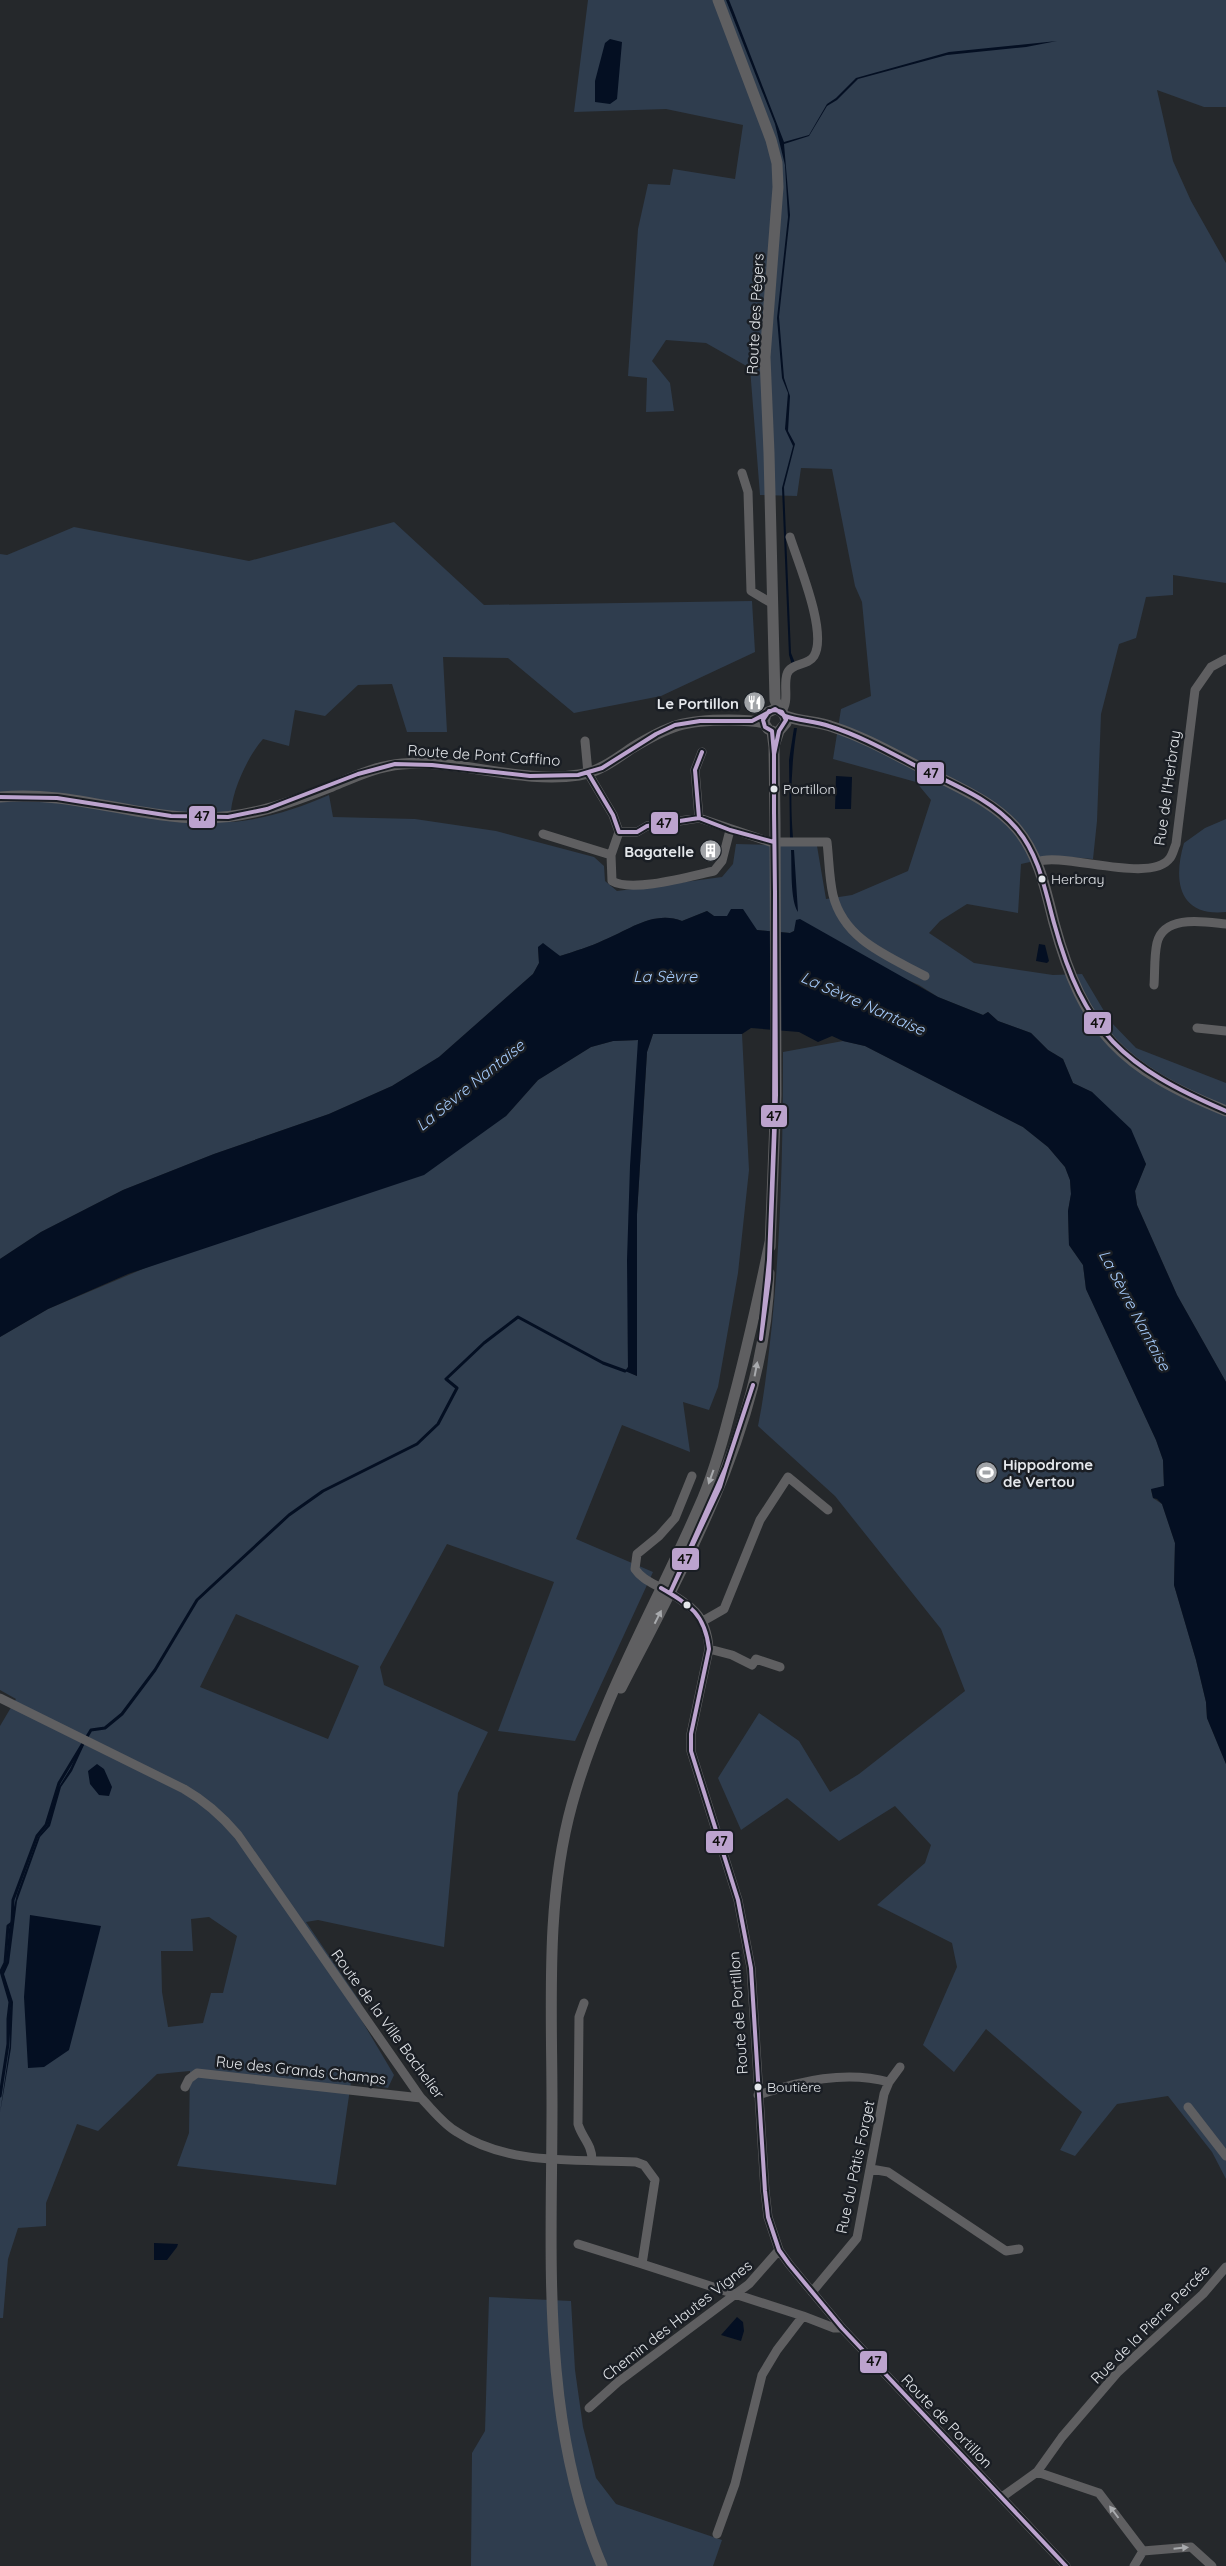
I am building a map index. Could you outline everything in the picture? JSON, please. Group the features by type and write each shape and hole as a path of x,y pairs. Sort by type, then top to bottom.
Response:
{"street":[{"name":"Route des Pégers","path":"718,0 771,140 776,163 778,187 765,357 773,604 776,906 776,1045 770,1242"},
{"path":"742,473 748,492 751,591 773,604"},
{"path":"774,718 785,707 787,674 790,669 810,661 816,654 818,630 813,606 790,537"},
{"name":"Rue de l'Herbray","path":"1037,862 1053,860 1094,866 1145,868 1160,865 1169,859 1176,844 1195,690 1211,667 1226,659"},
{"name":"Route de Pont Caffino","path":"0,797 61,797 155,814 204,818 251,814 268,810 378,768 402,764 425,764 557,776 588,773 604,766 656,733 681,723 702,720 774,718 830,726 862,737 983,801 1018,830 1037,862 1062,951 1072,978 1084,1004 1110,1042 1136,1066 1165,1085 1226,1111"},
{"path":"585,741 588,773 613,815 619,832 611,855 612,881 618,884 638,884 686,878 714,871 722,862 730,830"},
{"path":"699,818 695,770 702,752"},
{"path":"619,832 637,832 647,826 699,818 730,830 774,842 827,842 834,896 843,919 863,942 925,976"},
{"path":"543,834 611,855"},
{"path":"1154,985 1158,942 1161,935 1182,921 1226,924"},
{"path":"1197,1028 1226,1031"},
{"path":"665,1591 700,1505 725,1430 752,1327 770,1242"},
{"path":"602,2566 585,2526 560,2413 553,2315 552,1922 559,1864 572,1803 620,1672 720,1487 754,1381 766,1313 770,1242"},
{"name":"Route de Portillon","path":"692,1476 675,1518 659,1536 637,1554 634,1563 640,1576 686,1602 703,1621 708,1637 709,1649 691,1734 691,1751 738,1900 746,1936 751,1968 765,2191 768,2217 779,2250 842,2328 1066,2566"},
{"path":"703,1621 724,1609 760,1520 788,1476 828,1510"},
{"path":"709,1649 732,1655 752,1665 756,1659 780,1667"},
{"name":"Route de la Ville Bachelier","path":"0,1698 184,1789 201,1799 224,1818 238,1835 421,2098 456,2132 519,2156 636,2162 644,2165 655,2180 642,2264"},
{"path":"584,2002 578,2017 578,2124 581,2135 591,2145 592,2160"},
{"name":"Rue du Pâtis Forget","path":"812,2292 857,2238 884,2094 889,2082 900,2067"},
{"name":"Rue des Grands Champs","path":"185,2087 189,2079 197,2073 421,2098"},
{"path":"758,2095 830,2076 869,2077 889,2082"},
{"path":"1188,2107 1226,2156"},
{"path":"871,2169 888,2172 1006,2251 1019,2249"},
{"path":"578,2244 734,2293 834,2328 842,2328"},
{"name":"Chemin des Hautes Vignes","path":"589,2408 618,2382 754,2279 779,2250"},
{"name":"Rue de la Pierre Percée","path":"1038,2472 1062,2437 1117,2373 1202,2294 1226,2267"},
{"path":"717,2534 735,2484 762,2375 776,2350 803,2316"},
{"path":"1002,2497 1038,2472 1099,2493 1143,2552"},
{"path":"1143,2552 1190,2547 1212,2566"},
{"path":"1134,2566 1143,2552"}],"shaded area":[{"path":"588,0 1226,0 1226,107 1204,107 1157,90 1173,161 1191,201 1226,263 1226,583 1173,575 1173,595 1146,597 1136,638 1119,644 1101,714 1097,821 1093,859 1057,856 1021,864 1018,913 967,904 940,921 929,933 974,963 1053,975 1082,974 1110,1021 1136,1048 1226,1083 1226,1382 1177,1295 1137,1205 1135,1191 1146,1164 1092,1092 1073,1083 1063,1059 1048,1050 1031,1033 998,1021 988,1012 983,1015 938,997 919,985 794,931 790,933 757,930 727,916 714,916 707,911 682,921 662,918 642,923 593,945 560,956 538,947 539,963 533,974 439,1057 392,1086 329,1114 214,1154 123,1190 41,1232 0,1259 0,554 7,555 74,527 249,561 394,522 484,605 752,601 755,652 661,696 574,713 508,658 443,657 447,732 407,732 392,684 358,685 325,716 295,710 289,746 263,739 251,756 240,778 232,801 231,822 281,813 329,795 333,817 415,819 496,831 594,857 604,866 605,881 617,891 722,877 733,864 736,844 817,846 826,899 852,895 908,871 931,800 916,782 833,759 841,709 871,696 862,602 855,586 832,469 801,468 797,496 760,495 750,368 706,343 666,340 652,361 670,383 674,411 646,412 647,378 628,376 638,229 648,184 670,185 673,169 735,179 743,125 666,109 574,112"},
{"path":"1226,819 1226,912 1210,912 1198,909 1189,902 1183,893 1179,870 1181,857 1184,843 1205,828"},
{"path":"653,1034 742,1034 749,1170 738,1273 718,1387 709,1410 683,1402 690,1452 622,1425 576,1539 653,1572 575,1741 498,1731 554,1582 447,1544 380,1667 384,1685 488,1732 458,1793 444,1947 318,1920 306,1922 361,2003 355,2009 394,2075 388,2088 351,2082 336,2185 177,2166 189,2133 190,2071 157,2074 98,2131 77,2124 46,2203 46,2226 18,2228 8,2259 3,2318 0,2318 0,1726 16,1699 0,1690 0,1337 48,1309 506,1116 538,1080 591,1047 613,1041 639,1040 630,1204 628,1367 626,1371 637,1376 637,1214 647,1052","holes":["236,1614 359,1666 328,1739 200,1687","209,1917 237,1936 223,1993 211,1993 203,2023 168,2027 162,1992 161,1951 193,1951 191,1919"]},
{"name":"Hippodrome de Vertou","path":"843,1041 865,1046 1023,1127 1048,1147 1065,1167 1070,1180 1071,1194 1068,1211 1069,1245 1083,1265 1086,1289 1156,1440 1163,1460 1164,1486 1151,1490 1153,1498 1162,1504 1175,1543 1174,1585 1196,1660 1206,1702 1207,1718 1226,1764 1226,2179 1212,2152 1168,2096 1117,2104 1075,2156 1060,2150 1082,2112 986,2029 954,2072 923,2045 957,1967 952,1943 877,1905 925,1863 931,1845 895,1806 839,1841 787,1798 741,1830 718,1778 759,1713 799,1741 830,1792 859,1774 965,1691 941,1629 835,1496 758,1426 768,1363 778,1256 783,1052"},
{"path":"489,2297 571,2301 575,2370 583,2427 596,2478 616,2504 722,2540 713,2566 471,2566 472,2453 485,2431"}],"water":[{"path":"726,0 729,0 784,142 809,135 827,104 836,98 856,78 949,52 1057,41 1026,47 947,55 858,79 837,100 827,106 809,136 784,144 790,215 779,317 784,378 790,396 788,431 795,444 784,487 791,653 795,663 792,665 789,655 782,488 793,446 785,429 788,393 782,378 777,318 788,217 785,165 775,124"},
{"path":"610,39 622,42 617,99 610,104 595,102 595,81 605,43"},
{"path":"794,728 797,728 793,755 793,838 790,838 789,760"},
{"path":"836,776 852,777 851,809 835,809"},
{"path":"791,850 794,850 798,912 795,907 793,891"},
{"path":"731,909 743,909 757,930 790,933 794,931 796,920 800,919 938,997 983,1015 988,1012 998,1021 1031,1033 1048,1050 1063,1059 1073,1083 1092,1092 1131,1129 1146,1164 1135,1191 1137,1205 1177,1295 1226,1382 1226,1764 1207,1718 1206,1702 1196,1660 1174,1585 1175,1543 1162,1504 1153,1498 1151,1489 1164,1486 1163,1460 1156,1440 1086,1289 1083,1265 1069,1245 1068,1211 1071,1194 1070,1180 1065,1167 1048,1147 1023,1127 865,1046 843,1041 832,1036 818,1042 799,1032 751,1028 742,1034 653,1034 647,1052 637,1214 637,1376 625,1371 628,1367 627,1260 630,1166 638,1040 613,1041 591,1047 538,1080 506,1116 424,1175 128,1274 48,1309 0,1337 0,1259 41,1232 123,1190 214,1154 329,1114 392,1086 439,1057 533,974 539,963 538,947 543,943 560,956 593,945 652,920 672,918 682,921 707,911 714,916 727,916"},
{"path":"1039,944 1045,945 1049,961 1047,963 1036,961"},
{"path":"82,1744 84,1745 72,1771 61,1787 50,1826 40,1837 17,1901 9,1963 4,1974 13,2002 11,2048 0,2113 10,2044 8,2022 11,2004 2,1972 6,1963 9,1929 17,1894 38,1837 47,1826 57,1790"},
{"path":"97,1764 104,1769 112,1787 109,1796 99,1795 90,1784 88,1771"},
{"path":"30,1915 101,1926 69,2050 44,2067 28,2068 24,1997"},
{"path":"154,2243 178,2244 167,2260 154,2260"},
{"path":"737,2317 743,2322 744,2331 741,2341 721,2335"}],"waterway":[{"path":"0,2096 8,2044 10,2002 1,1971 5,1963 8,1926 12,1923 13,1900 37,1836 46,1825 59,1783 91,1730 105,1728 122,1714 155,1670 197,1600 289,1515 323,1491 417,1444 438,1424 457,1388 446,1379 484,1343 518,1317 603,1363 625,1371"}],"transit line":[{"name":"47","path":"0,797 57,798 171,816 228,817 267,809 358,774 395,764 432,765 530,776 578,775 602,768 656,734 675,725 700,721 752,721 775,709 785,716"},
{"name":"47","path":"775,710 782,712 786,720 779,731 774,754 772,731 765,727 763,720 769,711 775,710"},
{"name":"47","path":"785,716 824,724 864,739 971,793 1007,818 1025,839 1036,861 1066,961 1079,993 1095,1019 1113,1042 1160,1079 1226,1111"},
{"name":"47","path":"699,818 695,770 702,752"},
{"name":"47","path":"774,754 774,812"},
{"name":"47","path":"774,754 774,812"},
{"name":"47","path":"588,773 613,815 619,832 637,832 647,826 699,818 730,830 774,842"},
{"name":"47","path":"774,812 775,893"},
{"name":"47","path":"774,812 775,893"},
{"name":"47","path":"761,1339 769,1260 774,1131 775,893"},
{"name":"47","path":"761,1339 769,1279 776,1095 775,893"},
{"name":"47","path":"726,1467 753,1385"},
{"name":"47","path":"726,1467 753,1385"},
{"name":"47","path":"726,1467 720,1487 670,1593 726,1467"},
{"name":"47","path":"661,1588 694,1612 700,1619 707,1637 709,1649 691,1734 691,1751 738,1900 751,1968 765,2191 768,2217 779,2250 842,2328 1066,2566"}],"place":[{"name":"Le Portillon","path":"755,703"},
{"name":"Portillon","path":"774,789"},
{"name":"Bagatelle","path":"710,851"},
{"name":"Herbray","path":"1042,879"},
{"name":"Hippodrome de Vertou","path":"987,1473"},
{"name":"Boutière","path":"758,2087"}],"water label":[{"name":"La Sèvre","path":"665,976"},
{"name":"La Sèvre Nantaise","path":"863,1003"},
{"name":"La Sèvre Nantaise","path":"470,1085"},
{"name":"La Sèvre Nantaise","path":"1135,1310"}]}
